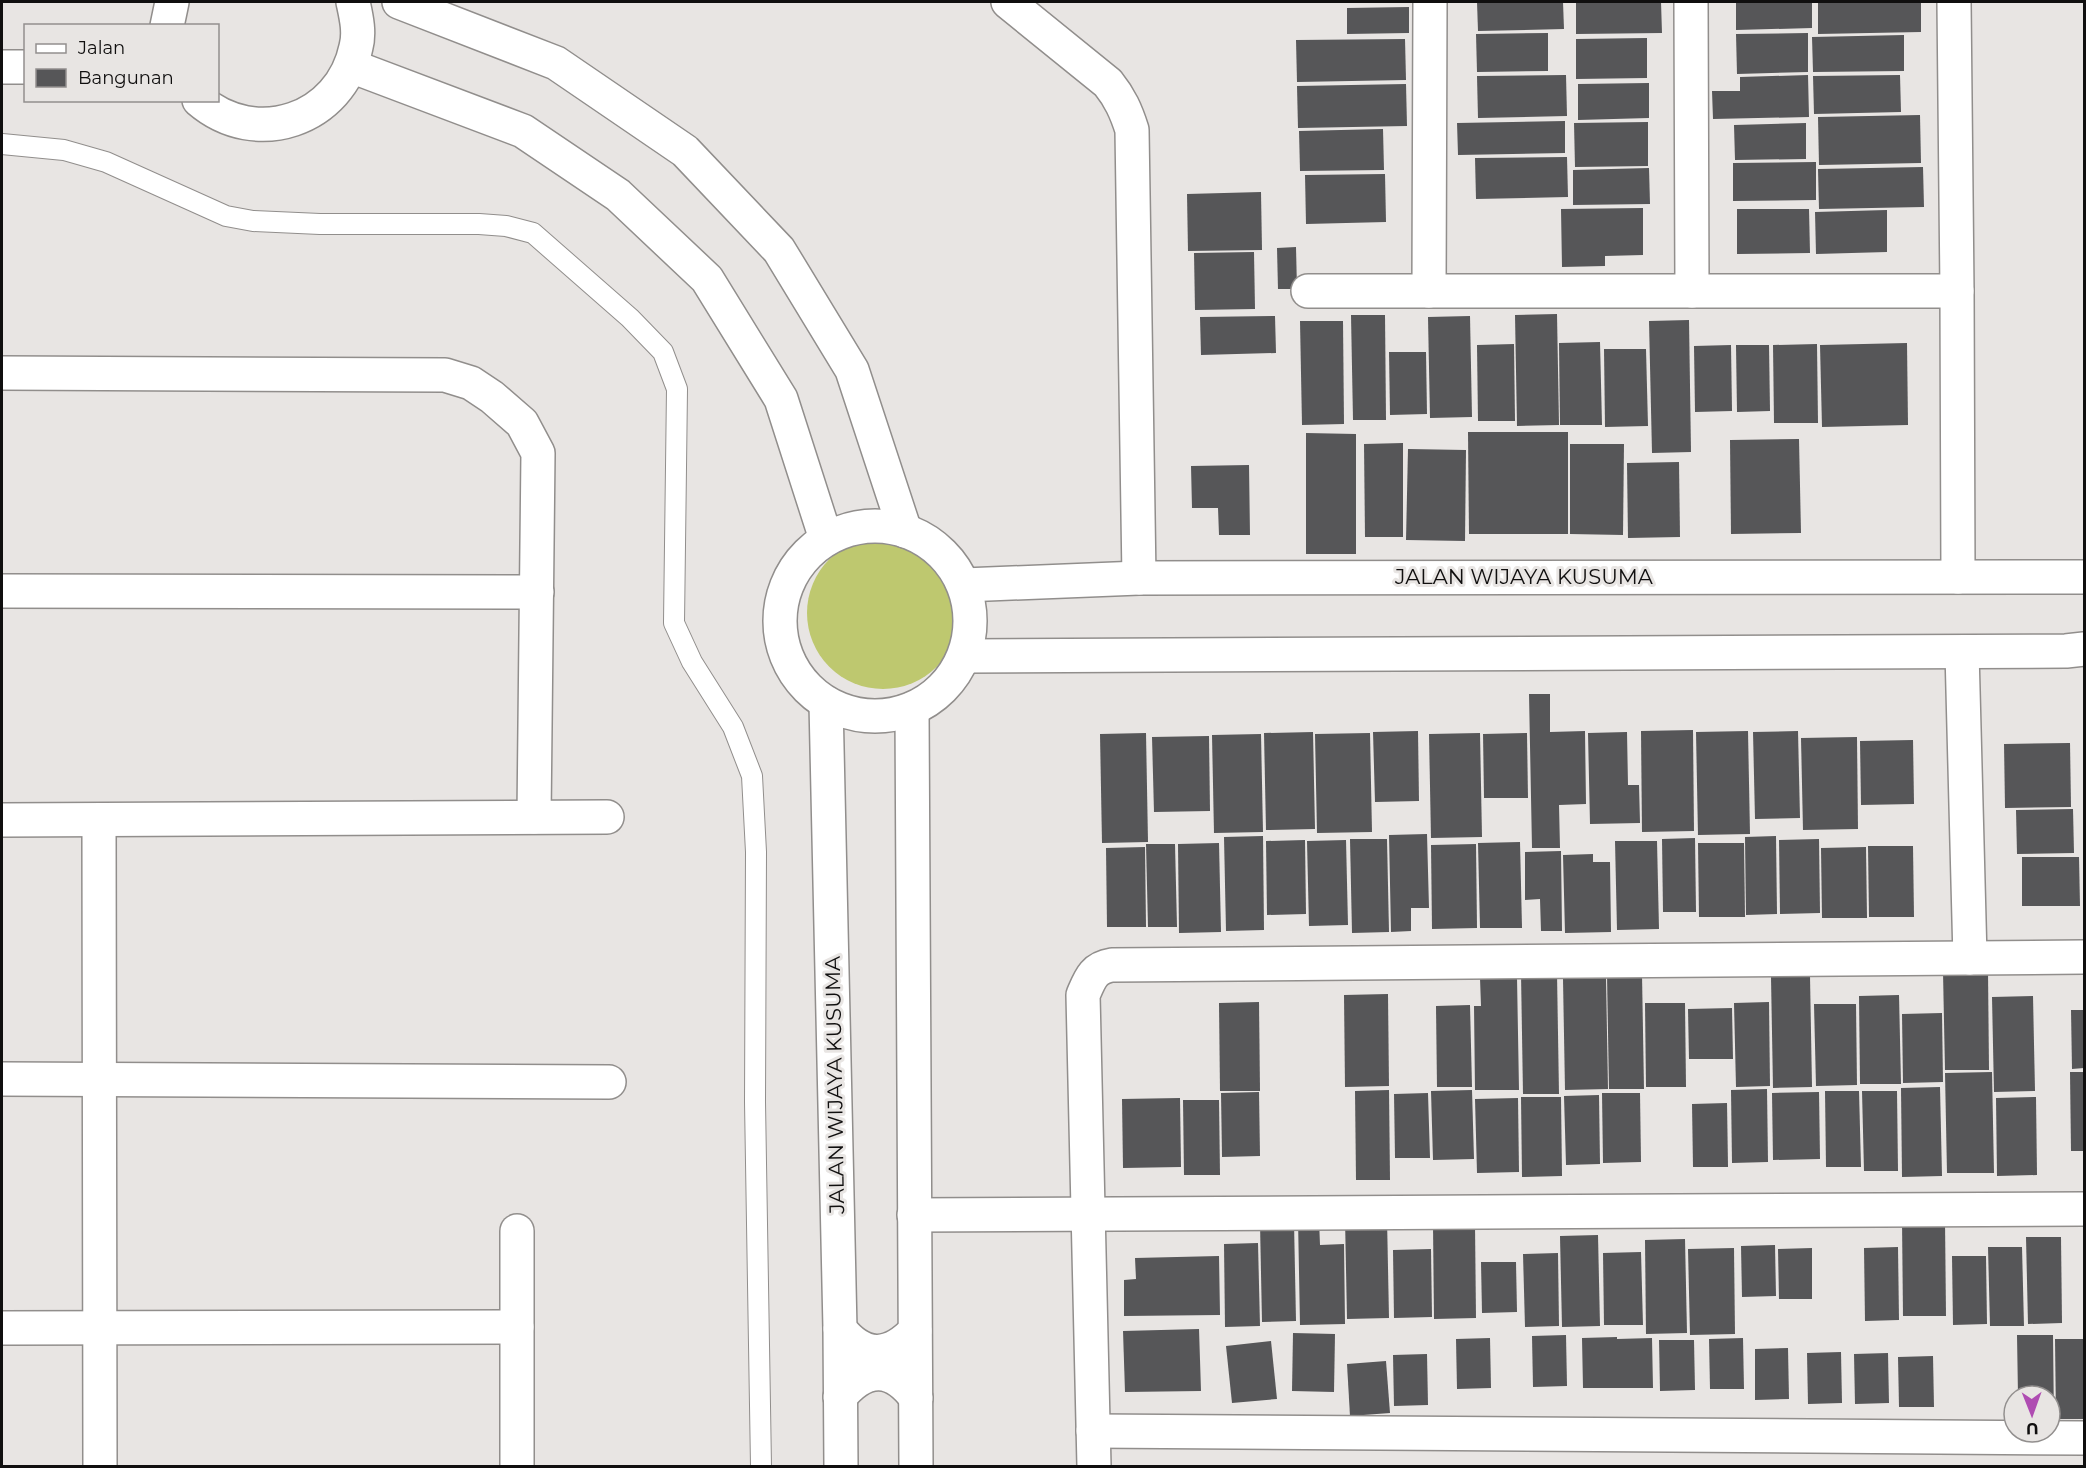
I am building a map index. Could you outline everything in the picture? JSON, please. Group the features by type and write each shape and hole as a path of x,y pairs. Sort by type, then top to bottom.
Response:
{"street":[{"path":"167,24 172,2"},
{"path":"202,102 219,115 240,123 263,126 285,123 306,115 325,102 340,86 351,66 357,45 358,22 353,2"},
{"path":"399,2 556,63 684,151 692,159 779,250 852,370 905,531"},
{"path":"1008,2 1108,83 1118,95 1132,130 1139,578"},
{"path":"1429,291 1430,2"},
{"path":"1691,2 1692,291"},
{"path":"1953,2 1958,577"},
{"path":"351,66 523,131 618,195 707,279 782,399 826,539"},
{"path":"2,67 24,67"},
{"path":"1308,291 1957,291"},
{"path":"2,372 445,375 471,383 492,397 522,423 538,453 534,818"},
{"path":"878,526 905,531 924,539 941,551 954,567 964,585 970,608 971,633 956,673 944,688 929,700 912,709 877,717 843,711 826,703 804,686 788,662 780,635 780,607 788,581 804,557 826,539 851,528 878,526"},
{"name":"JALAN WIJAYA KUSUMA","path":"964,585 1139,578 2085,577"},
{"path":"2,591 537,592"},
{"path":"964,656 1962,652 2085,649"},
{"path":"1962,652 1970,958"},
{"name":"JALAN WIJAYA KUSUMA","path":"826,703 841,1467"},
{"path":"912,709 916,1467"},
{"path":"2,820 607,817"},
{"path":"99,820 100,1467"},
{"path":"1094,1467 1083,995 1094,974 1101,967 2085,957"},
{"path":"2,1079 609,1082"},
{"path":"914,1215 2085,1209"},
{"path":"517,1231 517,1467"},
{"path":"2,1328 517,1327"},
{"path":"840,1329 858,1346 872,1352 895,1348 915,1331"},
{"path":"840,1397 860,1378 874,1374 899,1380 916,1398"},
{"path":"1093,1431 2085,1438"}],"lane":[{"path":"2,144 64,150 106,162 226,216 253,221 320,224 479,224 506,226 533,233 630,318 663,352 677,389 674,623 692,662 733,727 752,776 756,852 755,1102 762,1467"}],"green space":[{"path":"883,537 912,543 925,550 936,560 946,571 953,584 959,613 953,642 946,655 936,666 925,676 912,683 883,689 854,683 841,676 830,666 820,655 813,642 807,613 813,584 820,571 830,560 841,550 854,543"}],"building":[{"path":"1477,2 1563,2 1564,29 1478,31"},
{"path":"1576,2 1661,2 1662,33 1576,34"},
{"path":"1736,2 1812,2 1812,28 1736,30"},
{"path":"1818,2 1921,2 1921,32 1818,34"},
{"path":"1409,7 1409,33 1347,34 1347,8"},
{"path":"1548,33 1548,71 1477,72 1476,34"},
{"path":"1808,33 1808,72 1737,74 1736,34"},
{"path":"1904,35 1904,71 1813,72 1812,37"},
{"path":"1647,38 1647,78 1576,79 1576,39"},
{"path":"1405,39 1406,80 1297,82 1296,40"},
{"path":"1566,75 1567,116 1478,118 1477,76"},
{"path":"1808,75 1809,117 1713,119 1712,91 1740,91 1740,77"},
{"path":"1900,75 1901,112 1814,114 1813,76"},
{"path":"1649,83 1649,118 1578,120 1578,84"},
{"path":"1406,84 1407,126 1298,128 1297,86"},
{"path":"1920,115 1921,163 1819,165 1818,117"},
{"path":"1565,121 1565,153 1458,155 1457,123"},
{"path":"1648,122 1648,166 1575,167 1574,123"},
{"path":"1806,123 1806,159 1735,160 1734,125"},
{"path":"1383,129 1384,170 1300,171 1299,131"},
{"path":"1567,157 1568,197 1476,199 1475,158"},
{"path":"1816,162 1816,200 1733,201 1733,163"},
{"path":"1923,167 1924,207 1819,209 1818,169"},
{"path":"1649,168 1650,204 1573,205 1573,170"},
{"path":"1385,174 1386,222 1306,224 1305,175"},
{"path":"1261,192 1262,250 1188,251 1187,194"},
{"path":"1643,208 1643,255 1605,256 1605,266 1562,267 1561,209"},
{"path":"1737,209 1809,209 1810,253 1737,254"},
{"path":"1887,210 1887,252 1816,254 1815,212"},
{"path":"1296,247 1297,289 1278,289 1277,248"},
{"path":"1254,252 1255,309 1195,310 1194,253"},
{"path":"1557,314 1559,425 1517,426 1515,315"},
{"path":"1351,315 1385,315 1386,420 1353,420"},
{"path":"1275,316 1276,353 1201,355 1200,317"},
{"path":"1470,316 1472,417 1430,418 1428,317"},
{"path":"1689,320 1691,452 1652,453 1649,321"},
{"path":"1300,321 1343,321 1344,424 1302,425"},
{"path":"1600,342 1602,425 1560,425 1559,343"},
{"path":"1907,343 1908,425 1822,427 1820,345"},
{"path":"1514,344 1515,421 1478,421 1477,345"},
{"path":"1817,344 1818,423 1774,423 1773,345"},
{"path":"1731,345 1732,411 1695,412 1694,346"},
{"path":"1736,345 1769,345 1770,411 1737,412"},
{"path":"1604,349 1646,349 1648,426 1605,427"},
{"path":"1389,352 1426,352 1427,414 1390,415"},
{"path":"1468,432 1568,432 1568,534 1469,534"},
{"path":"1306,433 1356,434 1356,554 1306,554"},
{"path":"1799,439 1801,533 1731,534 1730,440"},
{"path":"1403,443 1403,537 1365,537 1364,444"},
{"path":"1570,444 1624,444 1623,535 1570,534"},
{"path":"1408,449 1466,450 1465,541 1406,540"},
{"path":"1679,462 1680,537 1628,538 1627,463"},
{"path":"1249,465 1250,535 1219,535 1218,508 1192,508 1191,466"},
{"path":"1529,694 1550,694 1550,732 1585,731 1586,804 1559,805 1560,848 1532,848"},
{"path":"1693,730 1694,831 1642,832 1641,731"},
{"path":"1418,731 1419,801 1375,802 1373,732"},
{"path":"1748,731 1750,834 1698,835 1696,732"},
{"path":"1798,731 1800,818 1755,819 1753,732"},
{"path":"1313,732 1315,829 1266,830 1264,733"},
{"path":"1627,732 1628,785 1639,785 1640,823 1590,824 1588,733"},
{"path":"1146,733 1148,842 1102,843 1100,734"},
{"path":"1370,733 1372,832 1317,833 1315,734"},
{"path":"1480,733 1482,837 1431,838 1429,734"},
{"path":"1527,733 1528,798 1484,798 1483,734"},
{"path":"1261,734 1263,832 1214,833 1212,735"},
{"path":"1209,736 1210,811 1154,812 1152,737"},
{"path":"1857,737 1858,829 1803,830 1801,738"},
{"path":"1913,740 1914,804 1861,805 1860,741"},
{"path":"2070,743 2071,807 2005,808 2004,744"},
{"path":"2073,809 2074,853 2017,854 2016,810"},
{"path":"1427,834 1429,908 1411,908 1411,931 1391,932 1389,835"},
{"path":"1263,836 1264,930 1226,931 1224,837"},
{"path":"1776,836 1777,914 1746,915 1745,837"},
{"path":"1695,838 1696,912 1663,912 1662,839"},
{"path":"1350,839 1387,839 1389,932 1352,933"},
{"path":"1819,839 1820,913 1780,914 1779,840"},
{"path":"1305,840 1306,914 1267,915 1266,841"},
{"path":"1346,840 1348,925 1309,926 1307,841"},
{"path":"1615,841 1657,841 1659,929 1617,930"},
{"path":"1520,842 1522,928 1480,928 1478,843"},
{"path":"1219,843 1221,932 1179,933 1178,844"},
{"path":"1698,843 1744,843 1745,917 1699,917"},
{"path":"1146,844 1175,844 1177,927 1148,927"},
{"path":"1476,844 1477,928 1432,929 1431,845"},
{"path":"1868,846 1913,846 1914,917 1869,917"},
{"path":"1145,847 1146,927 1107,927 1106,848"},
{"path":"1866,847 1867,918 1822,918 1821,848"},
{"path":"1561,851 1562,931 1541,931 1540,899 1525,900 1525,852"},
{"path":"1593,854 1593,862 1610,862 1611,932 1565,933 1563,855"},
{"path":"2022,857 2079,857 2080,906 2022,906"},
{"path":"1988,971 1989,1070 1945,1070 1943,972"},
{"path":"1521,973 1557,973 1559,1094 1523,1094"},
{"path":"1607,974 1642,974 1644,1089 1609,1089"},
{"path":"1810,976 1812,1087 1773,1088 1771,977"},
{"path":"1517,977 1519,1090 1475,1090 1474,1006 1481,1006 1480,978"},
{"path":"1606,978 1608,1089 1565,1090 1563,979"},
{"path":"1388,994 1389,1086 1345,1087 1344,995"},
{"path":"1899,995 1901,1084 1860,1084 1859,996"},
{"path":"2033,996 2035,1091 1994,1092 1992,997"},
{"path":"1259,1002 1260,1091 1220,1091 1219,1003"},
{"path":"1769,1002 1770,1086 1736,1087 1734,1003"},
{"path":"1645,1003 1685,1003 1686,1087 1646,1087"},
{"path":"1814,1004 1856,1004 1857,1085 1816,1086"},
{"path":"1470,1005 1472,1087 1437,1087 1436,1006"},
{"path":"1732,1008 1733,1059 1689,1059 1688,1009"},
{"path":"2071,1010 2084,1010 2084,1068 2072,1069"},
{"path":"1942,1013 1943,1082 1903,1083 1902,1014"},
{"path":"1992,1072 1994,1173 1947,1173 1945,1073"},
{"path":"2070,1072 2084,1072 2084,1151 2071,1151"},
{"path":"1940,1087 1942,1176 1902,1177 1901,1088"},
{"path":"1767,1089 1768,1162 1732,1163 1731,1090"},
{"path":"1389,1090 1390,1180 1356,1180 1355,1091"},
{"path":"1472,1090 1474,1159 1433,1160 1431,1091"},
{"path":"1825,1091 1859,1091 1861,1167 1826,1167"},
{"path":"1862,1091 1897,1091 1898,1171 1864,1171"},
{"path":"1259,1092 1260,1156 1222,1157 1221,1093"},
{"path":"1819,1092 1820,1159 1773,1160 1772,1093"},
{"path":"1428,1093 1430,1158 1395,1158 1394,1094"},
{"path":"1602,1093 1640,1093 1641,1162 1603,1163"},
{"path":"1599,1095 1600,1164 1566,1165 1564,1096"},
{"path":"1521,1097 1561,1097 1562,1176 1522,1177"},
{"path":"2036,1097 2037,1175 1997,1176 1996,1098"},
{"path":"1180,1098 1181,1167 1123,1168 1122,1099"},
{"path":"1518,1098 1519,1172 1477,1173 1475,1099"},
{"path":"1183,1100 1219,1100 1220,1175 1184,1175"},
{"path":"1727,1103 1728,1167 1693,1167 1692,1104"},
{"path":"1345,1218 1387,1218 1389,1318 1347,1319"},
{"path":"1298,1219 1319,1219 1320,1245 1344,1244 1345,1324 1300,1325"},
{"path":"1902,1220 1945,1220 1946,1316 1903,1316"},
{"path":"1294,1222 1296,1321 1262,1322 1260,1223"},
{"path":"1475,1224 1476,1318 1434,1319 1433,1225"},
{"path":"1598,1235 1600,1326 1562,1327 1560,1236"},
{"path":"2026,1237 2061,1237 2062,1323 2028,1324"},
{"path":"1685,1239 1687,1333 1646,1334 1645,1240"},
{"path":"1258,1243 1260,1326 1225,1327 1224,1244"},
{"path":"1775,1245 1776,1296 1742,1297 1741,1246"},
{"path":"1898,1247 1899,1320 1865,1321 1864,1248"},
{"path":"1988,1247 2022,1247 2024,1326 1990,1326"},
{"path":"1734,1248 1735,1334 1690,1335 1688,1249"},
{"path":"1812,1248 1812,1299 1779,1299 1778,1249"},
{"path":"1431,1249 1432,1317 1394,1318 1393,1250"},
{"path":"1641,1252 1643,1325 1604,1325 1603,1253"},
{"path":"1558,1253 1559,1326 1525,1327 1523,1254"},
{"path":"1219,1256 1220,1315 1124,1316 1124,1280 1136,1279 1135,1258"},
{"path":"1952,1256 1986,1256 1987,1324 1953,1325"},
{"path":"1481,1262 1516,1262 1517,1312 1482,1313"},
{"path":"1199,1329 1201,1391 1125,1392 1123,1331"},
{"path":"1293,1333 1335,1334 1334,1392 1292,1391"},
{"path":"1566,1335 1567,1386 1533,1387 1532,1336"},
{"path":"2017,1335 2053,1335 2054,1384 2018,1384"},
{"path":"1617,1337 1617,1339 1652,1338 1653,1388 1583,1388 1582,1338"},
{"path":"1490,1338 1491,1388 1457,1389 1456,1339"},
{"path":"1743,1338 1744,1389 1710,1389 1709,1339"},
{"path":"2055,1339 2084,1339 2084,1419 2062,1419 2062,1384 2056,1384"},
{"path":"1659,1340 1694,1340 1695,1390 1660,1391"},
{"path":"1271,1341 1277,1399 1232,1403 1226,1346"},
{"path":"1788,1348 1789,1399 1755,1400 1755,1349"},
{"path":"1841,1352 1842,1403 1808,1404 1807,1353"},
{"path":"1888,1353 1889,1403 1855,1404 1854,1354"},
{"path":"1427,1354 1428,1405 1394,1406 1393,1355"},
{"path":"1933,1356 1934,1407 1899,1407 1898,1357"},
{"path":"1386,1361 1390,1413 1350,1416 1347,1364"}]}
